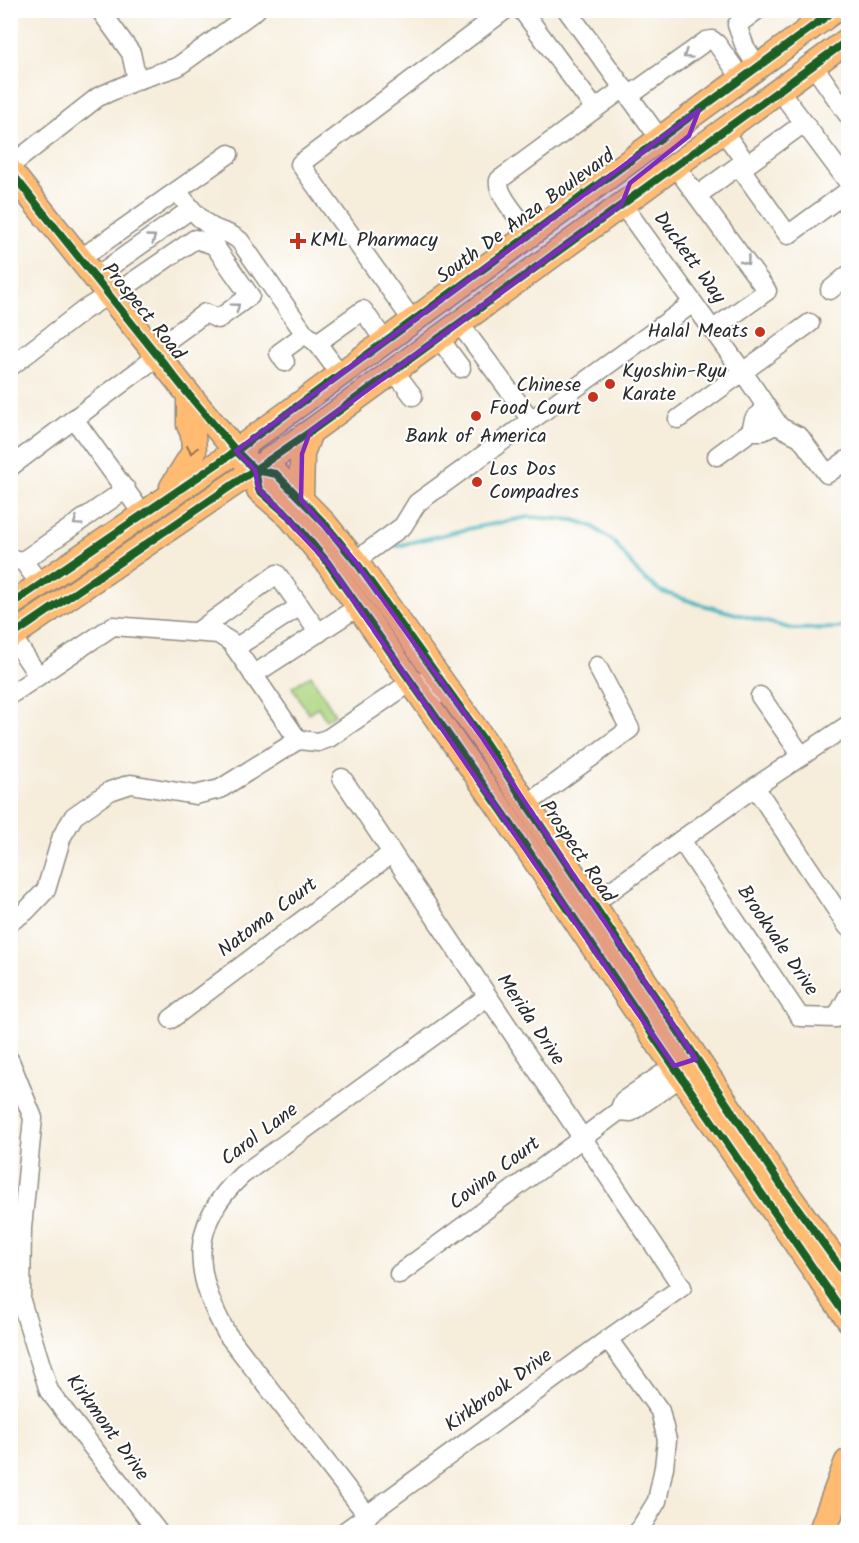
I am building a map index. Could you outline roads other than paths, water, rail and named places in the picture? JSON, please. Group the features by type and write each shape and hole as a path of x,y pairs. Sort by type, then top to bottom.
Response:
{"highway":[{"path":"822,1533 849,1464"}],"main road":[{"name":"South De Anza Boulevard","path":"10,605 236,450 595,188 750,73 809,18 835,10"},
{"path":"813,65 817,49 849,23"},
{"path":"11,637 310,432 849,40"},
{"path":"622,204 630,183 689,136 699,110"},
{"name":"Prospect Road","path":"10,171 89,253 107,285 155,353 255,470 259,490 290,517 310,539 504,814 583,911"},
{"path":"526,274 534,249 591,208 595,188"},
{"path":"164,498 189,464 194,452 193,434 189,425 189,395"},
{"path":"301,500 302,453 310,432"},
{"name":"Prospect Road","path":"255,470 276,474 325,524 355,561 450,693 526,805 583,911 849,1319"},
{"name":"Prospect Road","path":"684,1067 781,1185 849,1278"}],"street":[{"path":"100,10 131,53 137,80"},
{"path":"10,166 98,97 137,80 177,67 256,10"},
{"path":"412,320 300,164 505,10"},
{"path":"522,10 595,109"},
{"path":"567,10 660,139"},
{"path":"750,73 746,47 737,25 757,10"},
{"path":"531,234 501,194 499,180 595,109 706,41 712,40 750,73"},
{"path":"813,65 849,115"},
{"path":"723,131 788,235 848,183 779,90"},
{"path":"698,195 738,166 744,167 804,123"},
{"path":"89,253 229,154"},
{"path":"675,166 767,291 712,330"},
{"path":"177,191 191,209 212,228 232,233 240,241 340,374"},
{"name":"Duckett Way","path":"622,204 774,420"},
{"path":"10,367 84,310 107,285 191,209"},
{"path":"10,467 206,313 218,319 250,296 214,245 195,239 128,285 107,285"},
{"path":"830,290 849,275"},
{"path":"355,561 403,526 417,503 693,303"},
{"path":"285,362 279,353 363,310 384,340"},
{"path":"459,322 531,420"},
{"path":"678,419 810,322"},
{"path":"439,338 461,368"},
{"path":"394,371 413,396"},
{"path":"74,419 142,513"},
{"path":"717,456 751,432 763,432 774,420 800,437 827,474 849,459"},
{"path":"41,585 17,560 126,489"},
{"path":"197,632 277,574 319,633"},
{"path":"235,648 300,606"},
{"path":"254,675 358,607"},
{"path":"10,695 113,626 218,634 231,642 298,740"},
{"path":"11,637 38,676"},
{"path":"526,805 630,729 597,666"},
{"path":"10,922 26,911 46,890 62,836 74,816 110,791 131,784 195,795 220,789 298,740 318,742 329,738 411,682 420,681 427,684 437,694 450,693"},
{"path":"760,696 802,756"},
{"path":"583,911 755,787 849,725"},
{"name":"Merida Drive","path":"342,778 682,1287"},
{"path":"755,787 849,927"},
{"name":"Brookvale Drive","path":"681,840 800,1017 836,1018 849,996"},
{"name":"Natoma Court","path":"171,1019 392,854"},
{"name":"Carol Lane","path":"368,1516 234,1343 218,1318 203,1271 200,1253 212,1212 227,1189 242,1175 487,997"},
{"name":"Kirkmont Drive","path":"10,1061 33,1118 16,1227 21,1300 49,1391 158,1533"},
{"name":"Covina Court","path":"399,1274 619,1111 623,1101 684,1067"},
{"name":"Kirkbrook Drive","path":"344,1533 682,1287"},
{"path":"608,1339 660,1411 667,1440 657,1501 638,1533"}],"waterway":[{"path":"397,546 529,517 574,520 592,526 614,542 640,575 660,591 793,629 837,628 848,625"}],"place":[{"name":"KML Pharmacy","path":"298,241"},
{"name":"Halal Meats","path":"760,332"},
{"name":"Kyoshin-Ryu Karate","path":"610,384"},
{"name":"Chinese Food Court","path":"593,397"},
{"name":"Bank of America","path":"476,416"},
{"name":"Los Dos Compadres","path":"477,482"}]}
